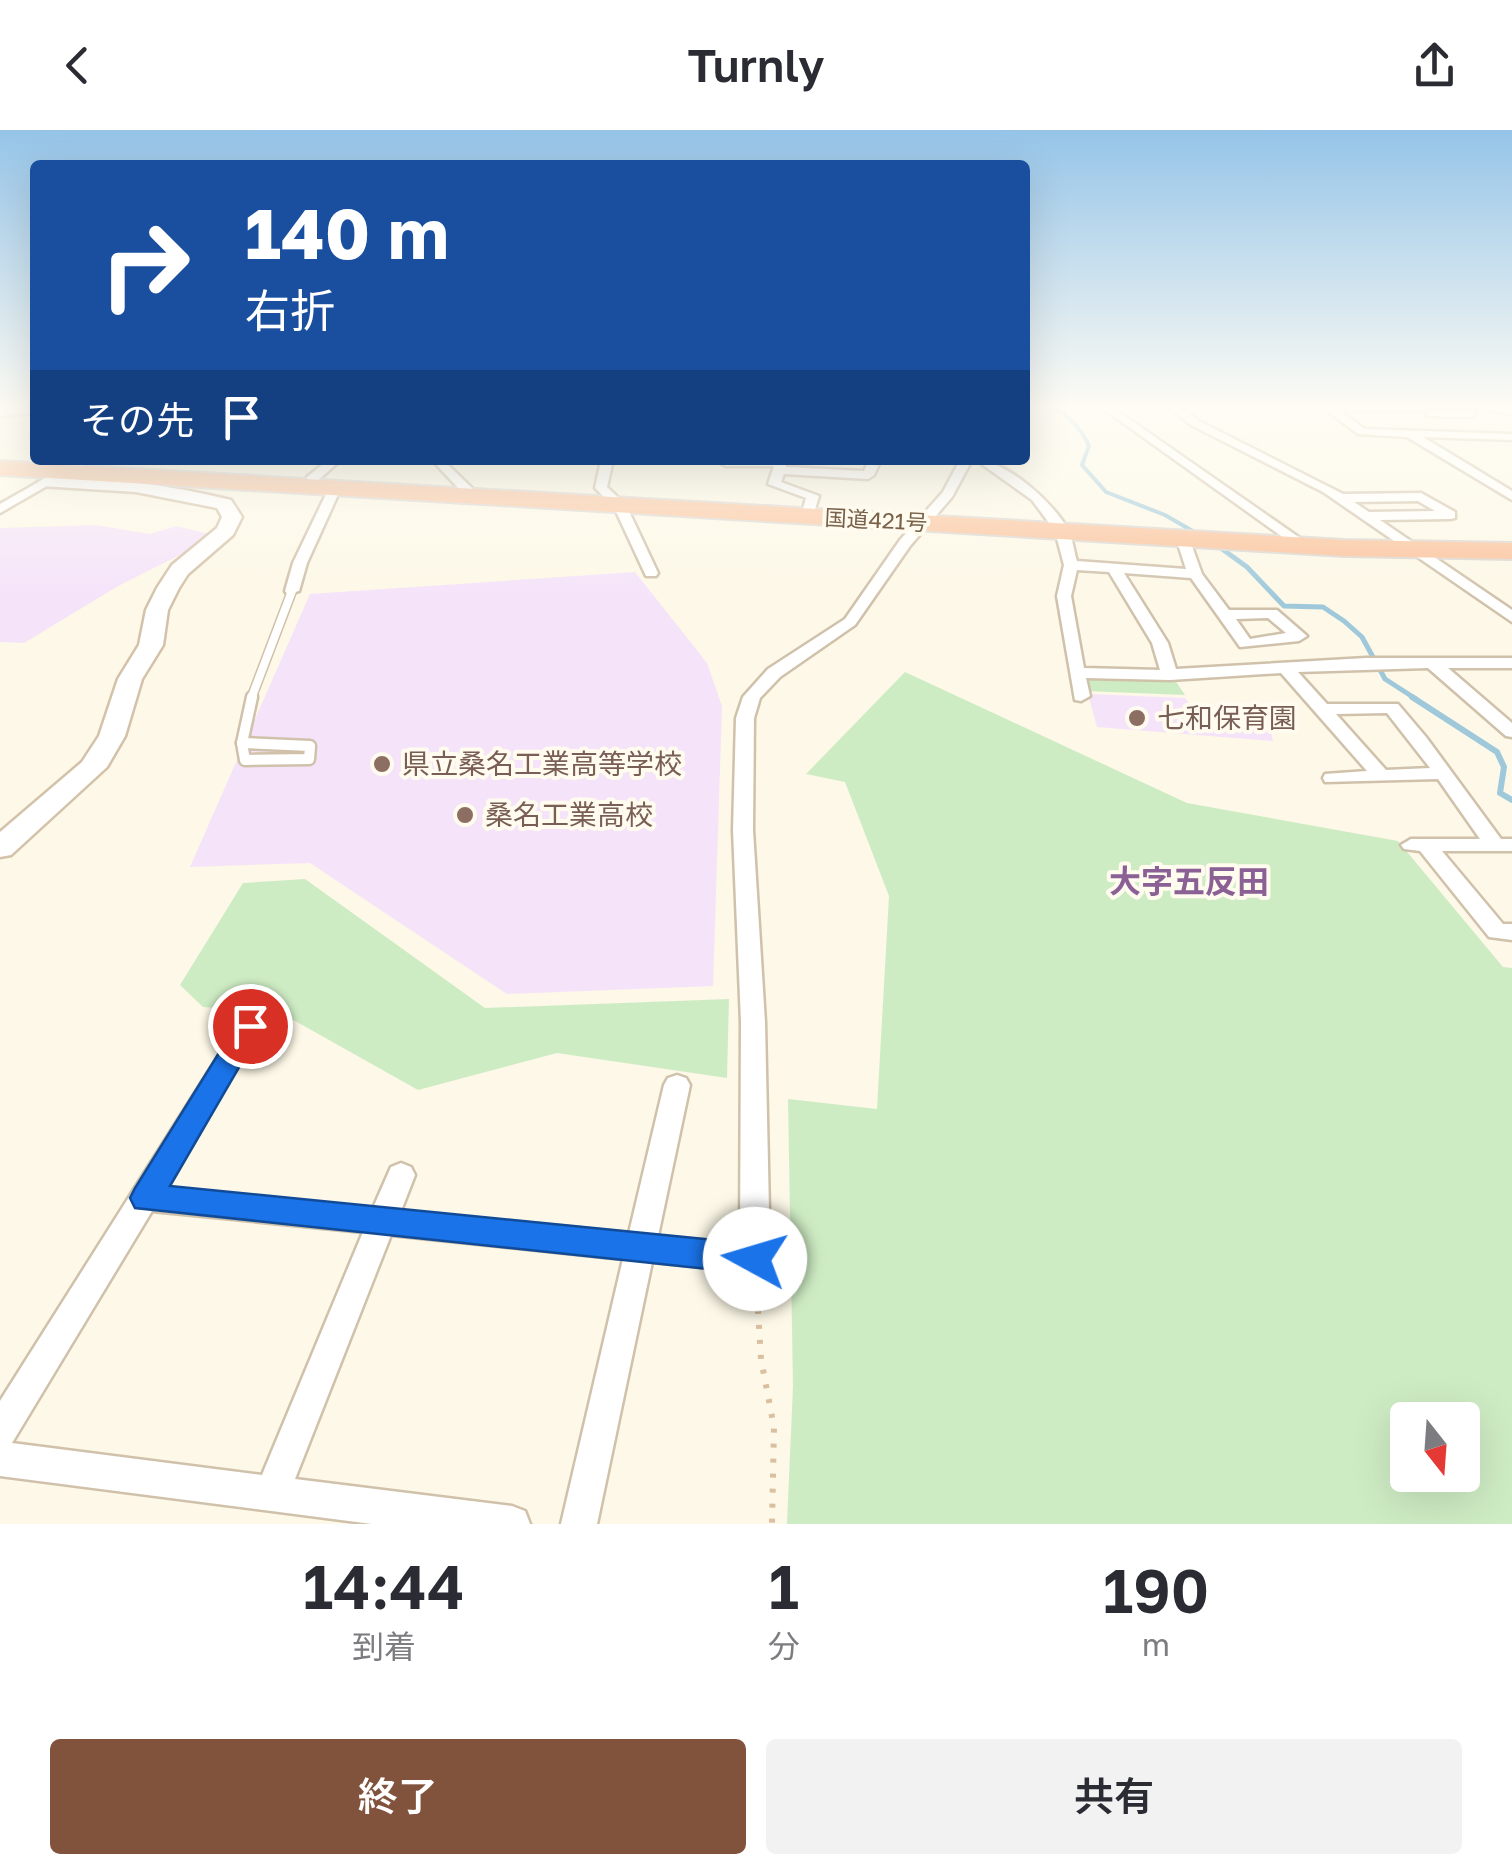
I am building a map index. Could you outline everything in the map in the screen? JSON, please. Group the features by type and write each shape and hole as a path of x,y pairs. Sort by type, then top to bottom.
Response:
{"highway":[{"name":"国道421号","path":"66,471 1303,546 1422,552 1512,551"}],"street":[{"path":"311,480 323,470"},
{"path":"448,470 468,491 462,496"},
{"path":"605,470 601,488 620,505 651,574"},
{"path":"779,470 774,484 813,496 807,516"},
{"path":"825,470 868,475 870,470"},
{"path":"146,1198 755,1259 754,1022 742,830 745,718 752,697 774,673 850,622 922,523 948,494 961,470"},
{"path":"997,470 1036,497 1062,531 1071,565 1064,596 1081,696"},
{"path":"1196,470 1303,546"},
{"path":"1294,470 1504,606 1512,617"},
{"path":"1469,470 1512,496"},
{"path":"0,508 66,471 224,504 232,517 226,531 180,570 168,588 112,736 93,767 0,848"},
{"path":"292,591 300,562 335,488"},
{"path":"1341,498 1421,497 1450,515 1368,516"},
{"path":"1183,538 1195,574 1223,614"},
{"path":"1071,565 1195,574"},
{"path":"1114,568 1160,644 1170,675"},
{"path":"1076,673 1170,675 1375,663 1512,663"},
{"path":"1432,663 1507,725"},
{"path":"1286,668 1380,774"},
{"path":"1324,709 1392,708 1418,736 1440,773 1504,845"},
{"path":"1332,778 1440,773"},
{"path":"1504,845 1418,845 1497,932 1512,932"},
{"path":"0,1432 250,1026"},
{"path":"579,1524 677,1085"},
{"path":"272,1494 401,1175"},
{"path":"0,1460 512,1524"}],"lane":[{"path":"242,743 310,746 309,759 245,760 242,743 252,695 292,591"}],"path":[{"path":"755,1259 761,1358 774,1427 772,1524"}],"shaded area":[{"path":"96,525 150,534 176,526 218,536 118,586 24,643 0,642 0,528"},
{"name":"桑名工業高校","path":"635,572 707,663 722,706 713,986 507,994 310,863 190,867 310,594"},
{"path":"1088,694 1185,698 1191,707 1268,716 1273,741 1097,727"}],"green space":[{"path":"905,672 1187,803 1398,841 1503,967 1512,968 1512,1524 787,1524 793,1386 788,1099 877,1109 889,896 845,782 806,774"},
{"path":"1080,675 1172,676 1185,695 1085,691"},
{"path":"305,879 485,1008 729,999 727,1078 557,1053 418,1090 281,1013 203,1007 180,985 243,883"}],"waterway":[{"path":"1086,470 1106,492 1165,515 1196,533"},
{"path":"1218,546 1247,567 1284,606 1323,607 1344,621 1362,637 1385,679 1416,699"},
{"path":"1412,697 1497,752 1504,767 1500,793 1512,800"}],"place":[{"name":"七和保育園","path":"1137,718"},
{"name":"県立桑名工業高等学校","path":"382,764"},
{"name":"桑名工業高校","path":"465,815"}],"district":[{"name":"大字五反田","path":"1189,882"}],"route":[{"path":"250,1026 146,1198 755,1259"}]}
